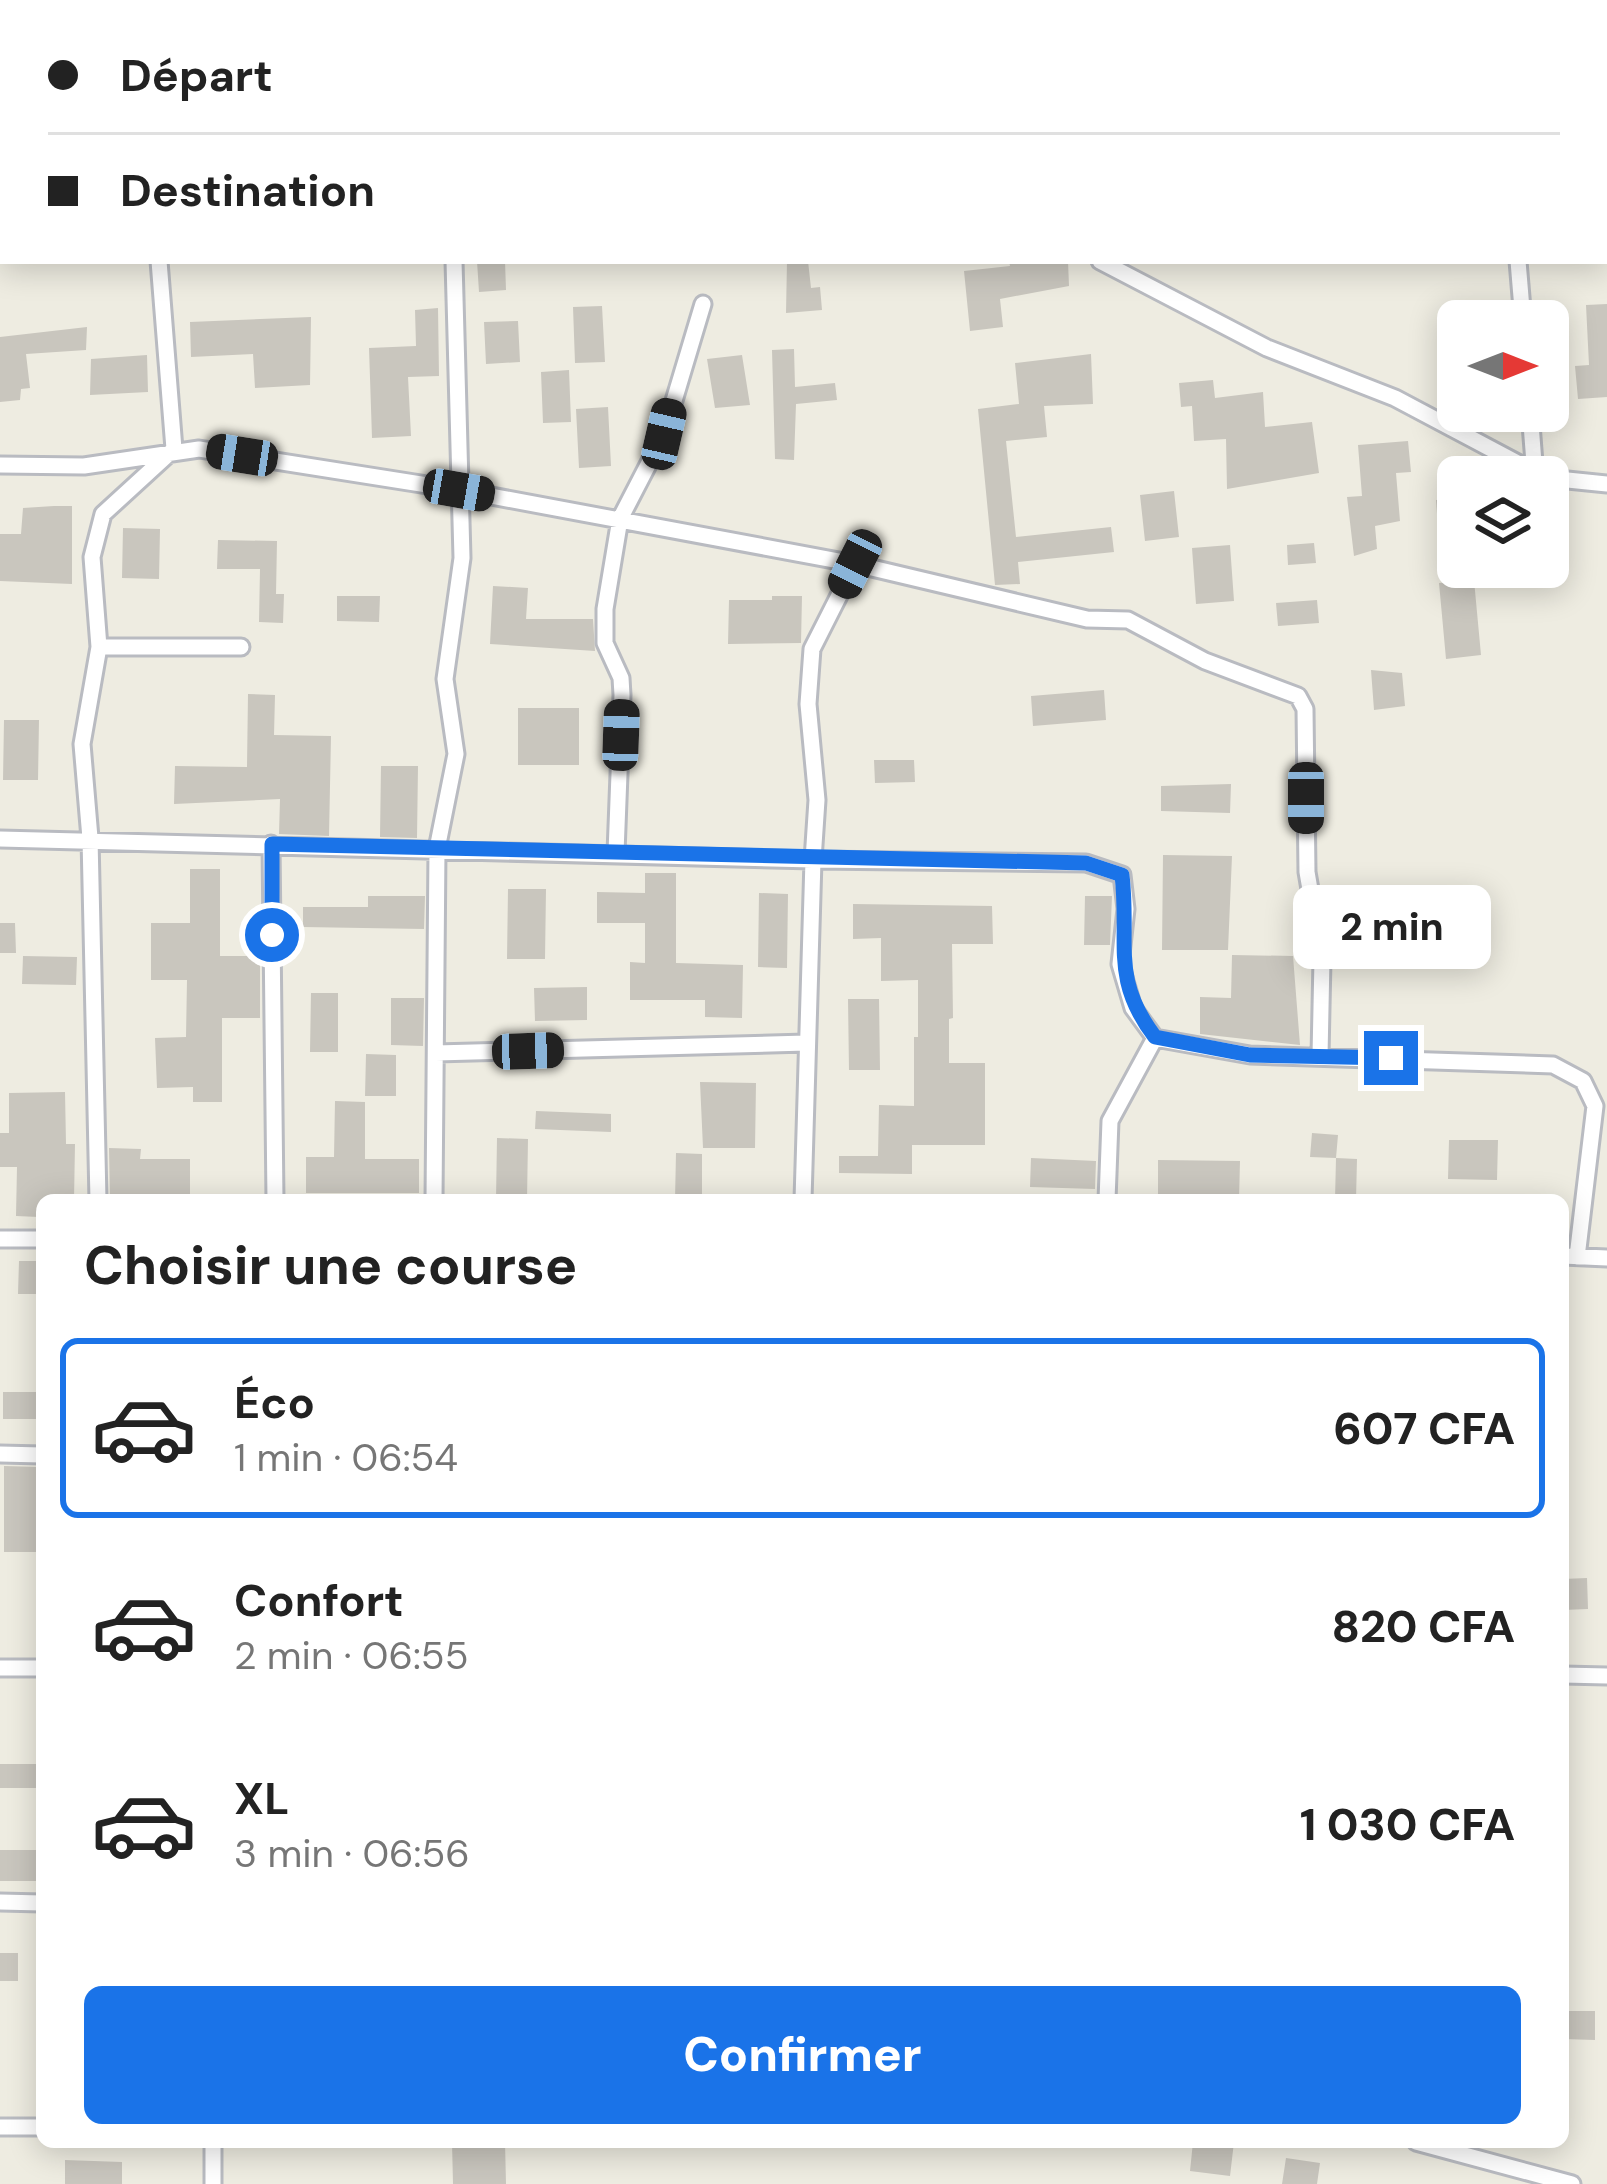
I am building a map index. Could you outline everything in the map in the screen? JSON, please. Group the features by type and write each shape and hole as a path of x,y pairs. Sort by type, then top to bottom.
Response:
{"street":[{"path":"159,264 174,448"},
{"path":"434,1194 437,849 456,754 445,679 461,592 454,264"},
{"path":"1106,264 1267,348 1395,398 1503,456"},
{"path":"1518,264 1521,300"},
{"path":"616,853 622,695 621,678 605,643 605,609 620,519 664,434 703,304"},
{"path":"98,1194 83,713 99,646 92,557 103,514 174,448"},
{"path":"0,465 84,466 174,448 459,490 855,564 1076,617 1128,620 1205,661 1298,696 1306,709 1307,872 1322,959 1320,1056"},
{"path":"1569,480 1607,484"},
{"path":"803,1194 817,800 808,704 812,649 855,564"},
{"path":"99,646 241,647"},
{"path":"0,838 1086,863 1122,875 1126,909 1120,964 1133,1008 1155,1037 1250,1055 1553,1065 1583,1082 1595,1106 1570,1257 1607,1258"},
{"path":"272,844 275,1194"},
{"path":"1107,1194 1110,1121 1155,1037"},
{"path":"436,1053 806,1043"},
{"path":"0,1238 36,1239"},
{"path":"0,1454 36,1455"},
{"path":"0,1669 36,1667"},
{"path":"1569,1675 1607,1676"},
{"path":"0,1902 36,1903"},
{"path":"0,2127 36,2127"},
{"path":"213,2184 214,2148"},
{"path":"1438,2148 1572,2184"}],"building":[{"path":"477,264 505,264 506,290 479,292"},
{"path":"787,264 808,264 811,288 820,287 822,310 786,313"},
{"path":"1068,264 1069,286 1000,299 1003,327 970,331 964,271"},
{"path":"1607,304 1607,397 1578,399 1575,366 1589,365 1586,305"},
{"path":"602,306 605,362 575,363 573,307"},
{"path":"438,308 439,376 408,377 411,436 372,438 369,348 416,346 415,310"},
{"path":"311,317 310,385 255,388 253,354 191,357 190,322"},
{"path":"518,321 520,362 486,364 484,322"},
{"path":"87,327 86,350 26,354 30,388 21,389 20,400 0,402 0,337"},
{"path":"794,349 795,387 835,383 837,400 796,404 794,460 775,459 772,350"},
{"path":"1091,354 1093,404 1044,406 1047,437 1006,441 1016,537 1111,527 1114,552 1018,562 1020,584 995,585 978,409 1019,404 1015,363"},
{"path":"147,355 148,392 90,395 91,359"},
{"path":"742,355 750,405 715,408 707,359"},
{"path":"569,370 571,422 543,423 541,372"},
{"path":"1213,380 1215,398 1263,392 1265,427 1312,422 1319,473 1227,489 1226,439 1194,441 1192,406 1181,407 1179,383"},
{"path":"608,407 611,466 579,468 576,409"},
{"path":"1408,441 1411,472 1396,473 1400,521 1375,526 1377,549 1354,556 1347,497 1362,496 1358,445"},
{"path":"1174,491 1179,537 1145,541 1140,495"},
{"path":"72,506 72,584 0,581 0,534 21,534 23,508"},
{"path":"123,528 160,529 159,579 122,578"},
{"path":"218,540 277,541 276,594 284,594 283,623 259,622 260,569 217,569"},
{"path":"1314,543 1316,563 1288,565 1287,545"},
{"path":"1230,545 1234,601 1196,604 1192,548"},
{"path":"493,586 528,588 526,619 593,619 595,651 490,644"},
{"path":"1439,588 1475,588 1481,655 1446,659"},
{"path":"337,596 380,596 379,622 337,621"},
{"path":"772,596 802,596 801,643 728,644 729,600 772,600"},
{"path":"1317,600 1319,623 1278,626 1276,603"},
{"path":"1371,670 1402,673 1405,706 1374,710"},
{"path":"1104,690 1106,720 1033,726 1031,696"},
{"path":"248,694 275,695 274,735 331,736 329,836 279,834 280,799 174,804 175,766 247,767"},
{"path":"518,708 579,708 579,765 518,765"},
{"path":"4,720 39,720 38,780 3,780"},
{"path":"874,760 914,760 915,782 875,783"},
{"path":"381,766 418,766 417,838 380,837"},
{"path":"1231,784 1230,813 1161,811 1161,786"},
{"path":"1163,855 1232,856 1228,950 1162,950"},
{"path":"190,869 220,869 220,956 260,956 260,1018 222,1018 222,1102 193,1102 193,1087 157,1088 155,1038 186,1037 187,980 151,980 151,923 190,923"},
{"path":"645,873 676,873 676,963 743,965 742,1018 705,1017 705,1000 630,1000 630,962 645,963 645,923 597,923 597,892 645,893"},
{"path":"508,889 546,889 545,959 507,959"},
{"path":"759,893 788,894 787,968 758,967"},
{"path":"368,896 425,896 424,929 303,927 303,907 368,907"},
{"path":"1085,896 1112,896 1110,945 1084,945"},
{"path":"853,904 992,906 993,944 952,944 953,1018 949,1019 949,1063 985,1063 985,1145 912,1145 912,1174 839,1173 839,1156 878,1156 879,1105 914,1106 914,1037 918,1037 918,980 881,981 881,938 853,939"},
{"path":"0,923 15,923 16,953 0,953"},
{"path":"1232,955 1293,956 1300,1045 1200,1034 1200,997 1231,998"},
{"path":"23,956 77,957 76,985 22,984"},
{"path":"587,987 587,1020 535,1021 534,988"},
{"path":"311,993 338,993 338,1052 310,1052"},
{"path":"391,998 424,998 423,1046 391,1045"},
{"path":"848,999 879,999 880,1070 849,1070"},
{"path":"366,1054 396,1055 396,1096 365,1096"},
{"path":"700,1082 756,1083 755,1148 703,1148"},
{"path":"65,1092 66,1144 75,1144 74,1194 36,1194 36,1217 16,1216 17,1167 0,1167 0,1133 9,1133 9,1093"},
{"path":"335,1101 365,1102 365,1159 419,1159 419,1193 306,1193 306,1157 334,1157"},
{"path":"536,1111 611,1114 611,1132 535,1129"},
{"path":"1312,1133 1338,1135 1336,1158 1310,1157"},
{"path":"497,1138 528,1139 527,1194 496,1194"},
{"path":"1449,1140 1498,1140 1497,1180 1448,1179"},
{"path":"109,1148 141,1149 140,1159 190,1159 190,1194 110,1194"},
{"path":"676,1153 702,1154 702,1194 675,1194"},
{"path":"1031,1158 1096,1161 1095,1189 1030,1187"},
{"path":"1336,1158 1357,1159 1356,1194 1335,1194"},
{"path":"1158,1160 1240,1161 1239,1194 1158,1194"},
{"path":"19,1261 36,1261 36,1294 18,1294"},
{"path":"3,1392 36,1392 36,1419 3,1419"},
{"path":"4,1466 36,1467 36,1552 4,1552"},
{"path":"1587,1578 1588,1609 1569,1610 1569,1579"},
{"path":"0,1764 36,1764 36,1788 0,1788"},
{"path":"0,1850 36,1850 36,1881 0,1881"},
{"path":"0,1953 18,1953 18,1981 0,1981"},
{"path":"1569,2011 1595,2011 1595,2040 1569,2039"},
{"path":"452,2148 505,2148 506,2184 453,2184"},
{"path":"1192,2148 1233,2148 1230,2176 1190,2171"},
{"path":"1286,2158 1320,2163 1317,2184 1282,2184"},
{"path":"65,2160 122,2162 122,2184 65,2184"}],"route":[{"path":"272,935 272,844 1086,863 1122,875 1126,909 1120,964 1133,1008 1155,1037 1186,1047 1250,1055 1391,1058"}]}
